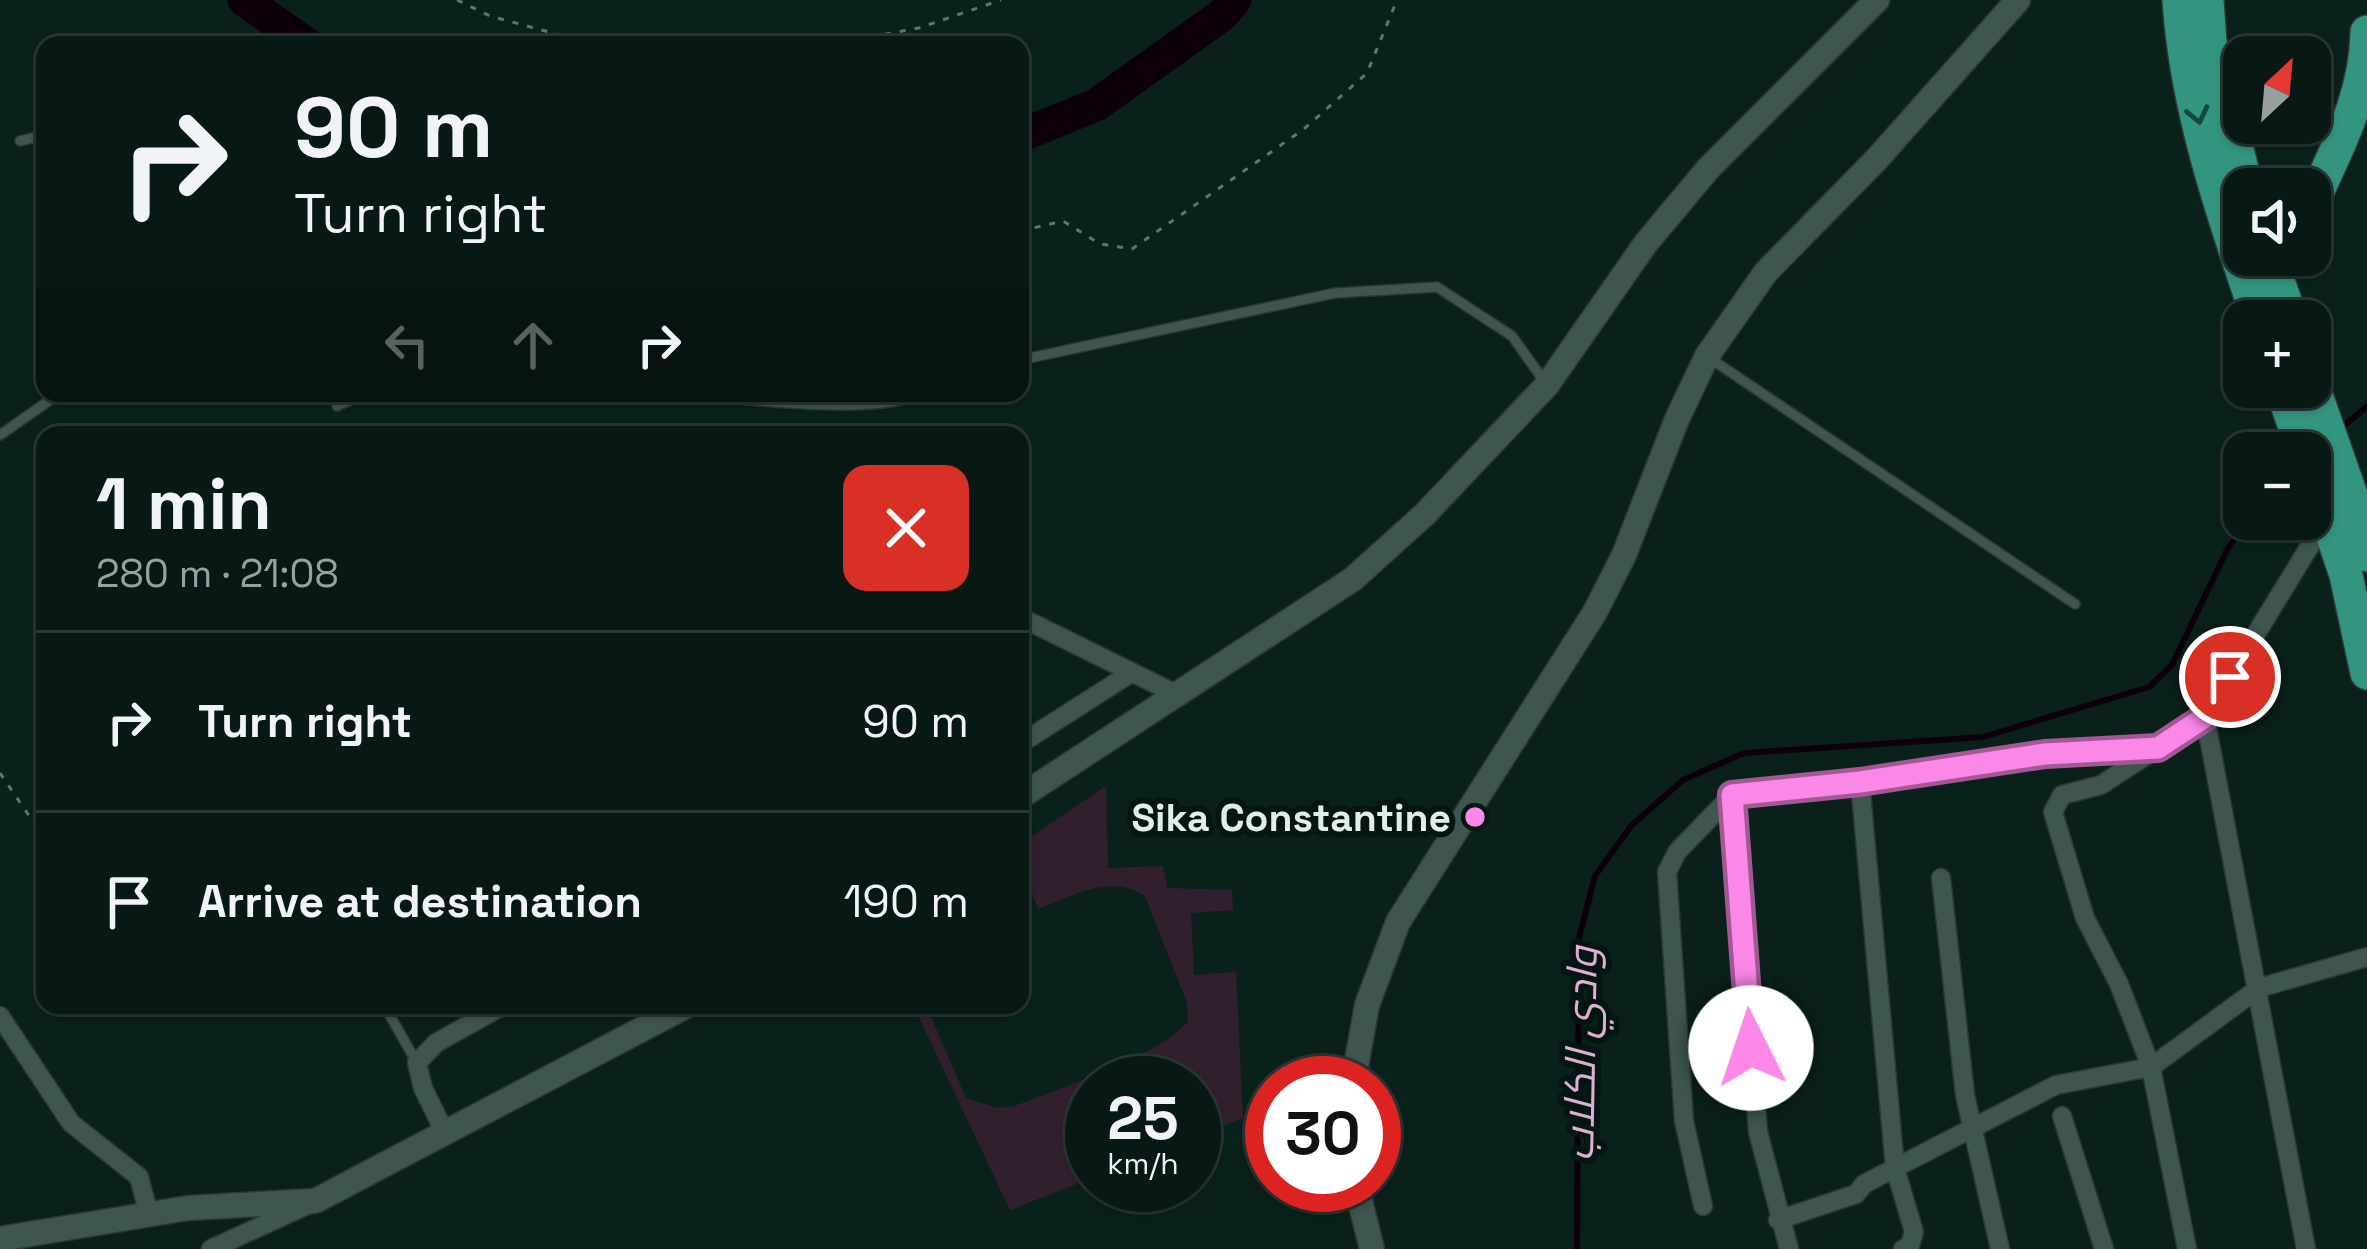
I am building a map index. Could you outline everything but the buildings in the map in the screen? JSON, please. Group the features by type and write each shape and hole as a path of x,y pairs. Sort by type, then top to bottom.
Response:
{"highway":[{"path":"2179,0 2191,86 2209,160 2252,300"},
{"path":"2207,0 2210,42 2243,168"},
{"path":"2328,168 2358,102 2366,67 2362,0"},
{"path":"2316,408 2367,673"},
{"path":"2331,502 2367,555"}],"street":[{"path":"1029,791 1353,579 1426,514 1547,385 1646,243 1708,169 1877,0"},
{"path":"1358,1056 1367,1004 1398,922 1594,613 1624,555 1707,356 1766,272 1876,160 1999,12 2018,0"},
{"path":"2187,1249 2151,1067 2119,983 2085,917 2053,812 2062,795 2101,785 2205,717 2334,507"},
{"path":"1029,622 1180,696"},
{"path":"1029,738 1131,673"},
{"path":"2205,717 2306,1249"},
{"path":"1703,1206 1684,1121 1666,872 1677,852 1732,795 1860,782 2045,754 2158,748"},
{"path":"1860,782 1895,1168 1914,1232 1910,1245 1903,1249"},
{"path":"1732,795 1758,1132 1789,1249"},
{"path":"1941,878 1965,1095 2000,1249"},
{"path":"1778,1220 1856,1194 1864,1184 2056,1085 2151,1067 2259,988 2367,957"},
{"path":"467,1014 469,1026"},
{"path":"445,1133 417,1064 436,1042 489,1014"},
{"path":"211,1249 315,1201 671,1014"},
{"path":"0,1016 71,1124 139,1177 149,1215"},
{"path":"2062,1116 2104,1249"},
{"path":"0,1239 188,1208 315,1201"},
{"path":"1363,1212 1372,1249"}],"lane":[{"path":"20,141 36,137"},
{"path":"1029,358 1335,293 1437,287 1512,336 1547,385"},
{"path":"1707,356 2075,604"},
{"path":"0,435 47,402"},
{"path":"337,406 346,402"},
{"path":"747,402 882,402"},
{"path":"389,1014 417,1064"}],"path":[{"path":"457,0 490,16 564,36"},
{"path":"875,36 919,28 1000,0"},
{"path":"1029,229 1063,221 1100,244 1132,249 1304,129 1367,73 1397,0"},
{"path":"0,773 36,826"}],"shaded area":[{"path":"1106,786 1108,868 1163,866 1167,888 1232,890 1233,910 1191,913 1194,975 1236,972 1243,1118 1221,1127 1221,1056 1138,1056 1188,1021 1187,1003 1145,896 1132,889 1105,887 1038,909 1029,888 1029,838"},
{"path":"917,1014 930,1014 966,1098 997,1108 1065,1087 1065,1189 1010,1210"}],"waterway":[{"path":"244,0 295,36"},
{"path":"1029,132 1096,105 1222,15 1235,0"},
{"name":"وادي الكلاب","path":"2338,431 2367,406"},
{"name":"وادي الكلاب","path":"1577,1249 1579,938 1595,876 1631,826 1683,780 1744,753 1983,737 2149,687 2172,665 2234,540"}],"place":[{"name":"Sika Constantine","path":"1475,817"}],"route":[{"path":"1751,1048 1732,795 1860,782 2045,754 2158,748 2205,717 2230,677"}]}
